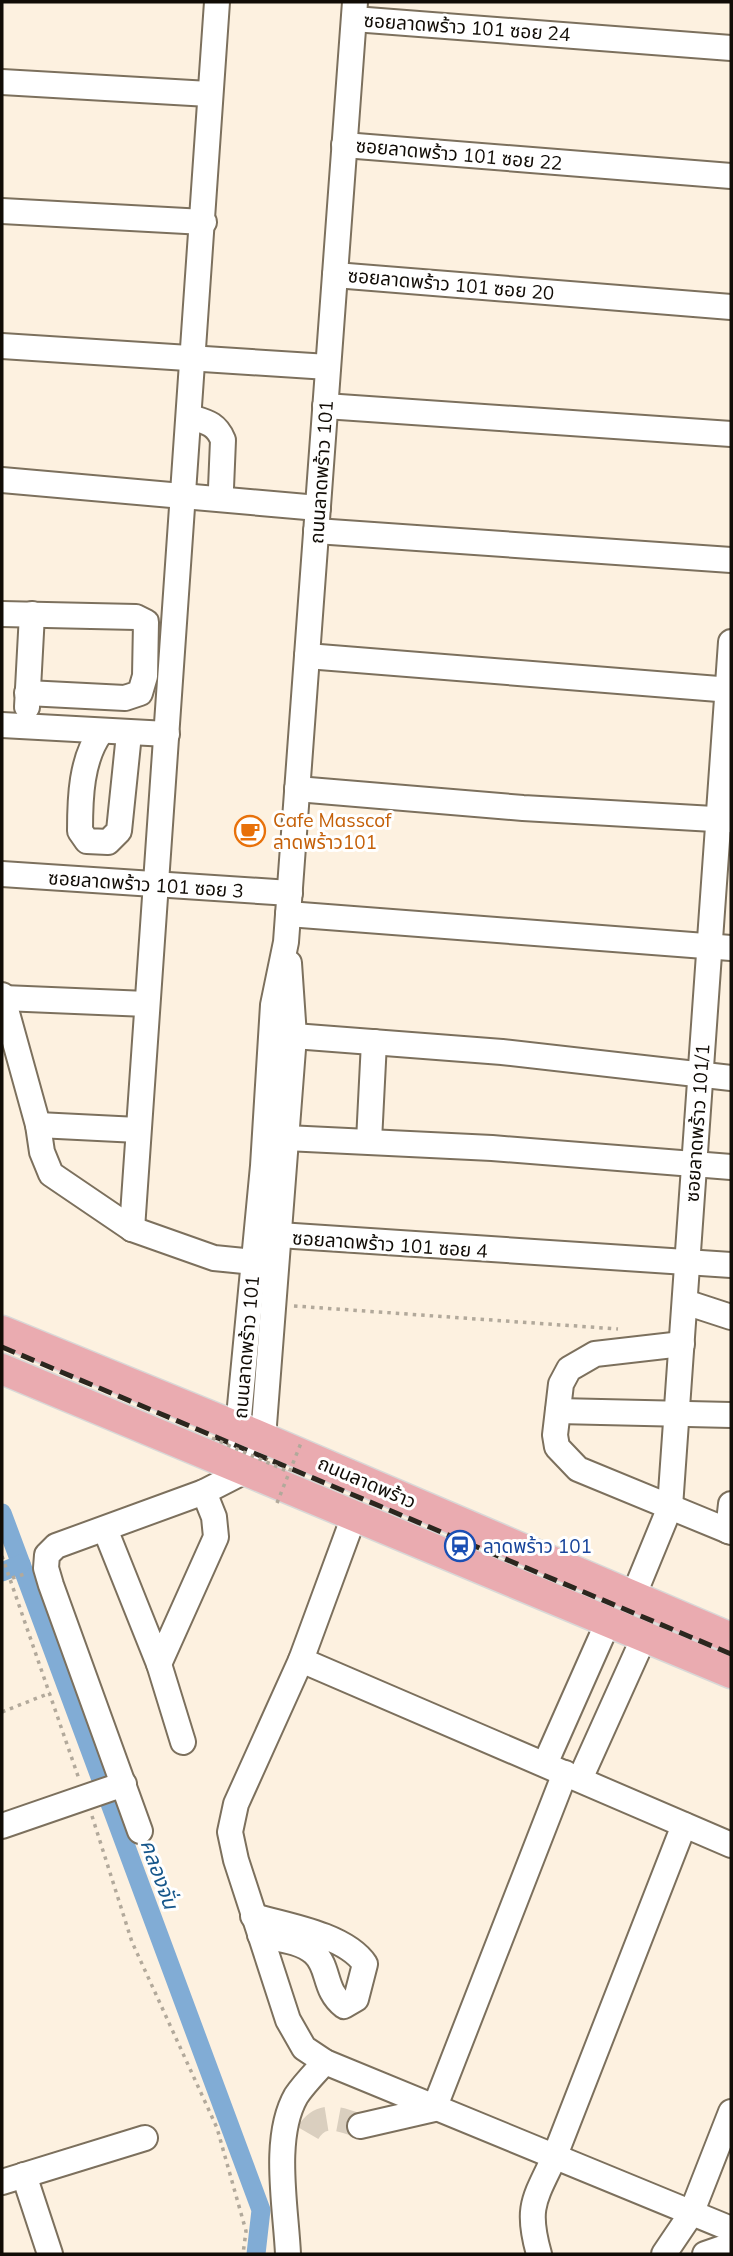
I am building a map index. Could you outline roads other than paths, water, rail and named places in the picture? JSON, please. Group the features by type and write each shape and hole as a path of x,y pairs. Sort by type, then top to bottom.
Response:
{"main road":[{"name":"ถนนลาดพร้าว","path":"2,1331 238,1434 731,1638"},
{"name":"ถนนลาดพร้าว","path":"2,1369 731,1673"}],"street":[{"path":"132,1229 204,222 209,93 217,2"},
{"name":"ซอยลาดพร้าว 101 ซอย 24","path":"354,10 580,36 731,48"},
{"name":"ถนนลาดพร้าว 101","path":"245,1471 238,1434 273,1006 286,942 354,10"},
{"path":"2,82 209,93"},
{"name":"ซอยลาดพร้าว 101 ซอย 22","path":"344,145 731,176"},
{"path":"2,211 204,222"},
{"name":"ซอยลาดพร้าว 101 ซอย 20","path":"335,275 731,307"},
{"path":"2,346 328,367"},
{"path":"326,406 731,434"},
{"path":"190,417 214,424 220,433 223,440 221,488"},
{"path":"2,480 183,496 317,520 541,547 731,561"},
{"path":"2,614 32,614 136,617 146,622 145,676 140,693 125,698 27,700 32,614"},
{"name":"ซอยลาดพร้าว 101/1","path":"633,1597 670,1507 701,1075 721,947 731,642"},
{"path":"307,656 730,690"},
{"path":"84,697 91,731 91,746 86,761 80,825 88,841 108,842 119,831 129,734"},
{"path":"2,725 167,734"},
{"path":"297,789 523,808 725,820"},
{"name":"ซอยลาดพร้าว 101 ซอย 3","path":"2,874 156,885 512,931 721,947"},
{"name":"ถนนลาดพร้าว 101","path":"238,1434 274,1304 294,1036 286,942"},
{"path":"148,1004 3,1005 38,1125 42,1152 51,1174 132,1229 214,1258 254,1262"},
{"path":"294,1036 502,1052 731,1078"},
{"path":"369,1140 374,1042"},
{"path":"38,1125 138,1129"},
{"path":"286,1138 492,1148 731,1167"},
{"name":"ซอยลาดพร้าว 101 ซอย 4","path":"279,1235 500,1252 731,1265"},
{"path":"685,1302 731,1317"},
{"path":"682,1344 595,1354 569,1369 561,1384 557,1447 578,1469 730,1531 731,1504"},
{"path":"558,1411 731,1415"},
{"path":"140,1831 46,1568 47,1555 56,1546 204,1492 245,1471"},
{"path":"159,1664 216,1537 214,1517 204,1492"},
{"path":"354,1516 301,1660 236,1804 230,1832 288,2020 304,2049 324,2063 731,2229"},
{"path":"105,1529 159,1664 183,1742"},
{"path":"434,2109 563,1772 608,1622"},
{"path":"563,1772 644,1637"},
{"path":"301,1660 731,1845"},
{"path":"2,1826 122,1784"},
{"path":"539,2254 531,2215 534,2200 554,2158 684,1825"},
{"path":"288,2254 282,2156 290,2110 304,2085 324,2063"},
{"path":"360,2126 434,2109"},
{"path":"664,2254 691,2214 731,2112"},
{"path":"50,2254 13,2179 145,2138"},
{"path":"705,2254 731,2245"}],"waterway":[{"name":"คลองจั่น","path":"2,1513 261,2210 256,2254"},
{"path":"2,1572 21,1564"}],"tunnel":[{"path":"308,2133 313,2126 325,2119 338,2119 360,2126"}],"railway":[{"path":"2,1347 731,1654"}],"place":[{"name":"Cafe Masscof ลาดพร้าว101","path":"250,831"},
{"name":"ลาดพร้าว 101","path":"460,1546"}]}
